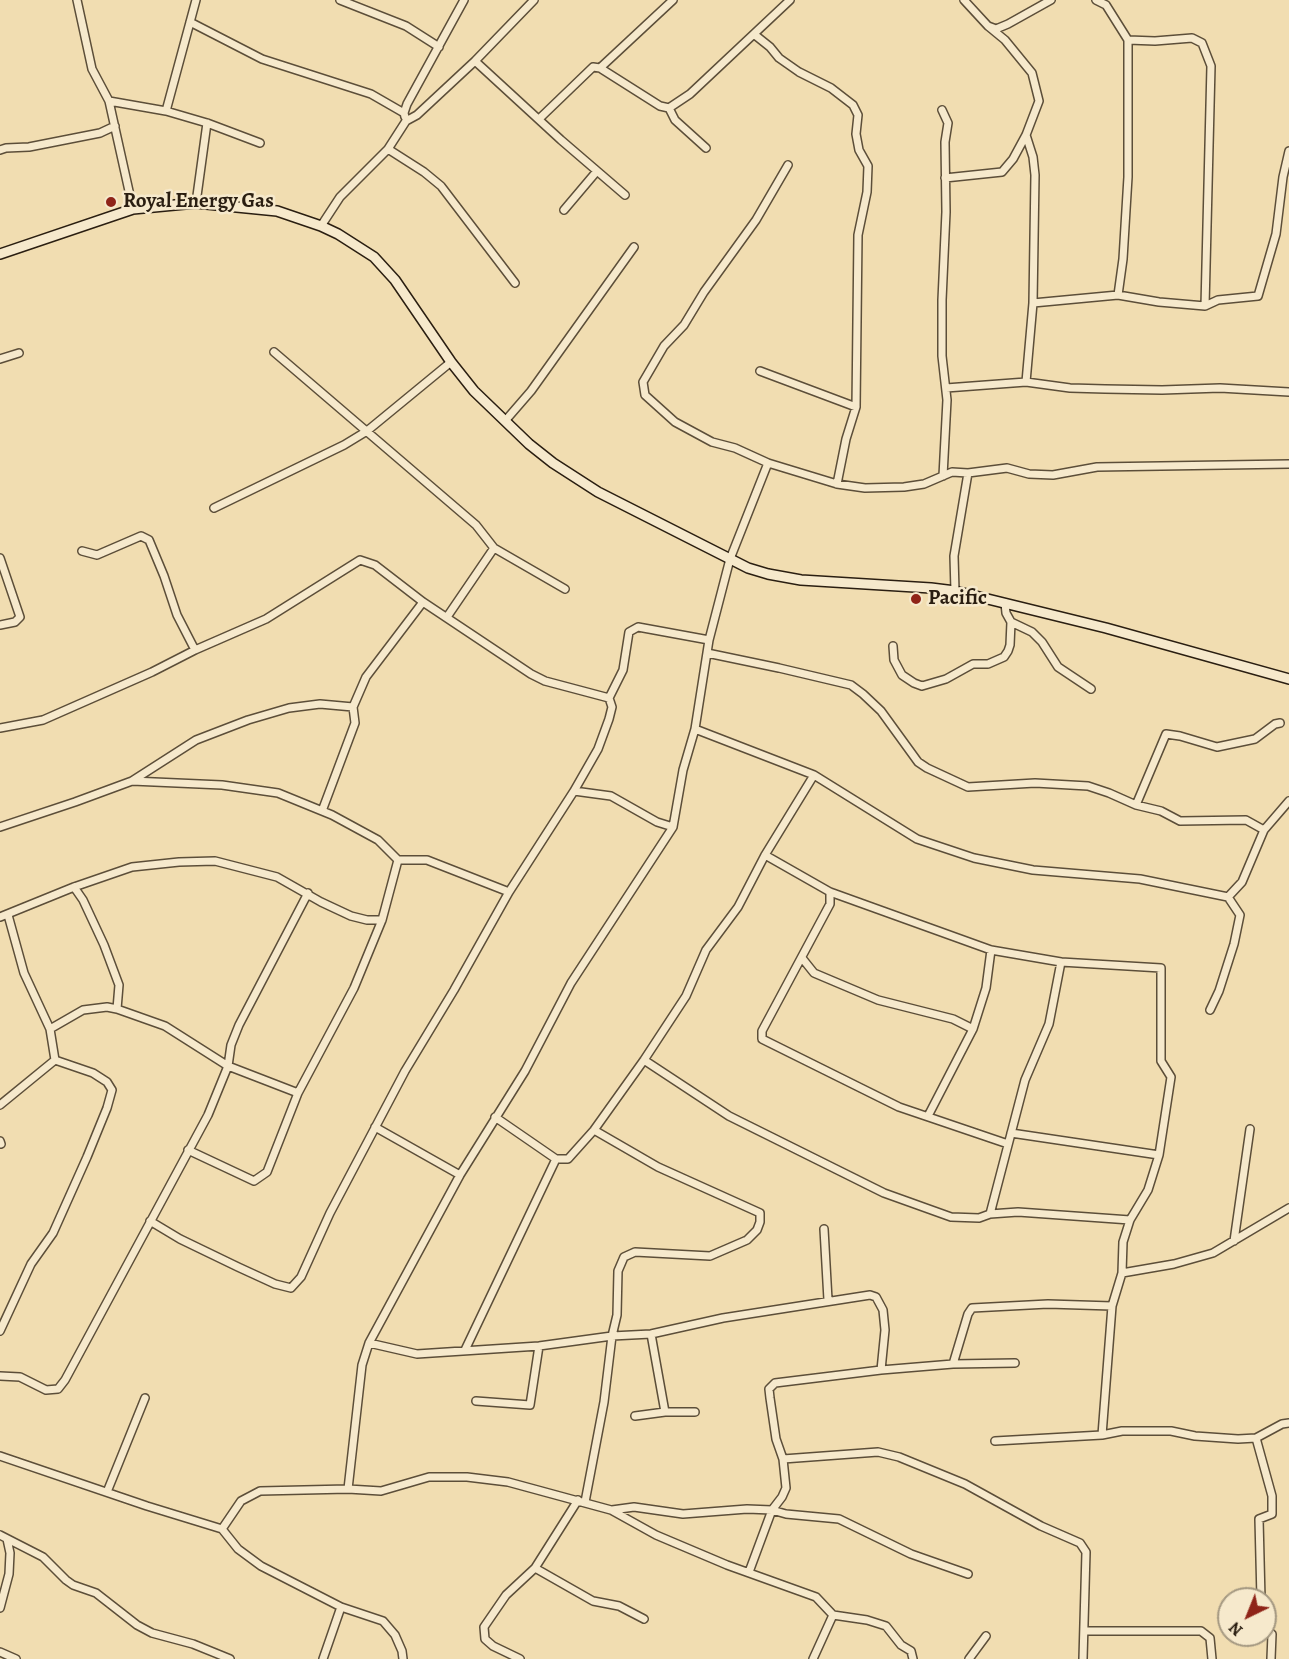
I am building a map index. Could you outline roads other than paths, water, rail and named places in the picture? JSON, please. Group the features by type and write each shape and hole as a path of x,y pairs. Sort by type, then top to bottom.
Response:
{"main road":[{"path":"0,254 133,209 196,203 277,211 321,226 374,257 400,287 451,362 474,391 529,444 570,476 730,559 768,574 801,580 954,591 1168,645 1289,679"}],"street":[{"path":"77,0 92,69 109,101 133,209"},
{"path":"166,111 196,0"},
{"path":"340,0 406,26 439,47"},
{"path":"406,121 404,113 464,0"},
{"path":"321,226 339,197 388,149 406,121 417,115 475,61 534,0"},
{"path":"600,68 673,0"},
{"path":"539,119 592,67 600,68 639,95 669,108 690,94 790,0"},
{"path":"945,178 1002,172 1014,159 1039,101 1032,73 1011,47 964,0"},
{"path":"988,26 996,29 1051,0"},
{"path":"1096,0 1106,5 1128,40 1128,177 1123,259 1118,295"},
{"path":"190,22 262,59 371,94 404,113"},
{"path":"755,35 779,58 831,88 853,105 858,115 856,134 859,150 868,166 867,192 858,235 856,407 846,439 837,484"},
{"path":"1128,40 1155,41 1192,38 1202,43 1211,66 1205,306"},
{"path":"475,61 625,195"},
{"path":"109,101 166,111 207,123 260,143"},
{"path":"669,108 675,120 706,148"},
{"path":"942,110 948,123 945,142 946,212 942,300 942,356 946,388 943,476"},
{"path":"196,203 207,123"},
{"path":"0,150 29,147 100,133 115,126"},
{"path":"1026,135 1033,157 1035,175 1033,303 1026,382"},
{"path":"388,149 441,186 515,283"},
{"path":"1033,303 1118,295 1159,302 1205,306 1218,300 1258,296 1276,234 1283,177 1289,151"},
{"path":"788,165 756,220 704,292 684,325 664,346 643,382 645,395 675,423 712,442 735,448 768,463 837,484 865,488 904,487 924,484 952,472 968,473 1007,468 1029,474 1053,475 1097,467 1289,464"},
{"path":"564,210 597,171"},
{"path":"505,422 531,390 634,246"},
{"path":"274,352 476,525 494,548 566,589"},
{"path":"0,359 19,353"},
{"path":"214,508 333,452 367,431 451,362"},
{"path":"760,371 856,407"},
{"path":"946,388 1026,382 1070,388 1162,390 1220,388 1289,392"},
{"path":"348,1489 362,1365 369,1343 460,1175 525,1071 571,983 674,827 709,640 730,559 768,463"},
{"path":"954,591 954,556 968,473"},
{"path":"82,551 97,555 141,536 149,540 177,615 195,650"},
{"path":"447,617 494,548"},
{"path":"0,558 20,616 15,622 0,625"},
{"path":"0,728 43,720 266,619 360,560 375,565 423,602 545,681 609,698"},
{"path":"322,811 355,723 353,707 366,677 423,602"},
{"path":"893,646 894,660 902,675 922,686 945,679 973,664 988,664 1004,657 1010,645 1011,622 1006,613 1005,603"},
{"path":"1011,622 1032,632 1042,642 1058,667 1091,689"},
{"path":"150,1221 180,1239 275,1284 291,1288 302,1277 330,1213 375,1127 509,892 574,791 597,749 612,708 609,698 622,670 629,632 638,627 709,640"},
{"path":"706,653 851,686 864,694 881,711 918,762 968,787 1035,783 1088,786 1136,805 1161,811 1179,821 1246,820 1264,830"},
{"path":"0,826 132,781 196,740 248,720 289,708 320,704 353,707"},
{"path":"1136,805 1166,734 1217,747 1255,739 1275,724 1280,723"},
{"path":"694,729 814,775 917,839 974,858 1033,870 1140,879 1228,897 1240,915 1234,944 1219,991 1210,1010"},
{"path":"495,1117 556,1159 568,1160 594,1130 686,996 706,950 738,907 765,855 814,775"},
{"path":"132,781 222,785 278,793 322,811 378,840 398,860 427,860 509,892"},
{"path":"574,791 611,796 657,822 674,827"},
{"path":"1228,897 1242,882 1264,830 1289,801"},
{"path":"765,855 830,892 991,950 1061,962 1161,968 1161,1061 1171,1077 1159,1155 1148,1190 1130,1220 1123,1242 1122,1273 1112,1306 1102,1435"},
{"path":"188,1150 254,1181 267,1173 298,1093 354,988 382,920 398,860"},
{"path":"0,917 74,887 132,867 215,861 277,877 351,916 367,920 382,920"},
{"path":"74,887 83,900 104,945 119,985 117,1009"},
{"path":"830,892 830,904 762,1031 762,1039 899,1107 1008,1144"},
{"path":"0,1376 20,1377 46,1390 58,1389 66,1380 208,1115 228,1066 231,1045 239,1025 309,893"},
{"path":"8,915 24,973 50,1029 55,1060"},
{"path":"928,1116 973,1029 986,988 991,950"},
{"path":"802,958 814,972 878,1000 953,1019 973,1029"},
{"path":"990,1214 1025,1080 1048,1024 1061,962"},
{"path":"50,1029 83,1010 107,1007 117,1009 165,1026 228,1066 298,1093"},
{"path":"0,1105 55,1060"},
{"path":"0,1331 31,1264 53,1233 87,1157 112,1090 107,1082 93,1073 55,1060"},
{"path":"644,1060 729,1116 884,1193 951,1217 979,1218 990,1214 1018,1212 1130,1220"},
{"path":"375,1127 460,1175"},
{"path":"1234,1241 1250,1129"},
{"path":"520,1659 493,1646 485,1639 484,1627 506,1595 535,1568 581,1501 604,1402 612,1336 617,1315 618,1270 624,1257 634,1252 710,1256 747,1240 757,1230 760,1222 760,1214 658,1167 594,1130"},
{"path":"1011,1133 1159,1155"},
{"path":"465,1350 556,1159"},
{"path":"1122,1273 1174,1264 1213,1253 1289,1208"},
{"path":"824,1229 828,1300"},
{"path":"369,1343 417,1354 539,1346 612,1336 651,1334 723,1318 870,1295 876,1297 883,1310 885,1330 881,1370"},
{"path":"952,1364 972,1308 1048,1304 1112,1306"},
{"path":"651,1334 665,1412"},
{"path":"476,1401 530,1405 539,1346"},
{"path":"749,1572 772,1510 786,1488 783,1459 776,1439 769,1389 775,1383 952,1364 1015,1363"},
{"path":"107,1492 145,1398"},
{"path":"635,1416 665,1412 695,1412"},
{"path":"994,1441 1102,1435 1122,1431 1172,1431 1195,1436 1256,1438 1282,1424 1289,1424"},
{"path":"1256,1438 1272,1496 1272,1514 1259,1519 1261,1587"},
{"path":"783,1459 878,1452 899,1457 964,1484 1041,1526 1080,1544 1086,1552 1083,1659"},
{"path":"0,1456 222,1529 238,1549 261,1566 341,1607 383,1621 394,1635 402,1651 403,1659"},
{"path":"222,1529 241,1501 249,1494 260,1491 348,1489 381,1491 429,1477 467,1477 508,1482 611,1510 656,1535 816,1597 833,1615 867,1620 886,1626 901,1645 911,1651 913,1659"},
{"path":"611,1510 634,1507 684,1514 747,1509 772,1510 786,1514 839,1520 911,1554 968,1574"},
{"path":"0,1608 9,1574 10,1553 3,1537"},
{"path":"3,1537 44,1557 66,1580 73,1585 96,1593 137,1625 230,1659"},
{"path":"535,1568 593,1601 618,1606 644,1619"},
{"path":"323,1659 341,1607"},
{"path":"813,1659 833,1615"},
{"path":"1085,1631 1201,1631 1210,1638 1212,1659"},
{"path":"969,1659 986,1636"},
{"path":"0,1652 16,1659"}],"place":[{"name":"Royal Energy Gas","path":"111,202"},
{"name":"Pacific","path":"916,599"}]}
